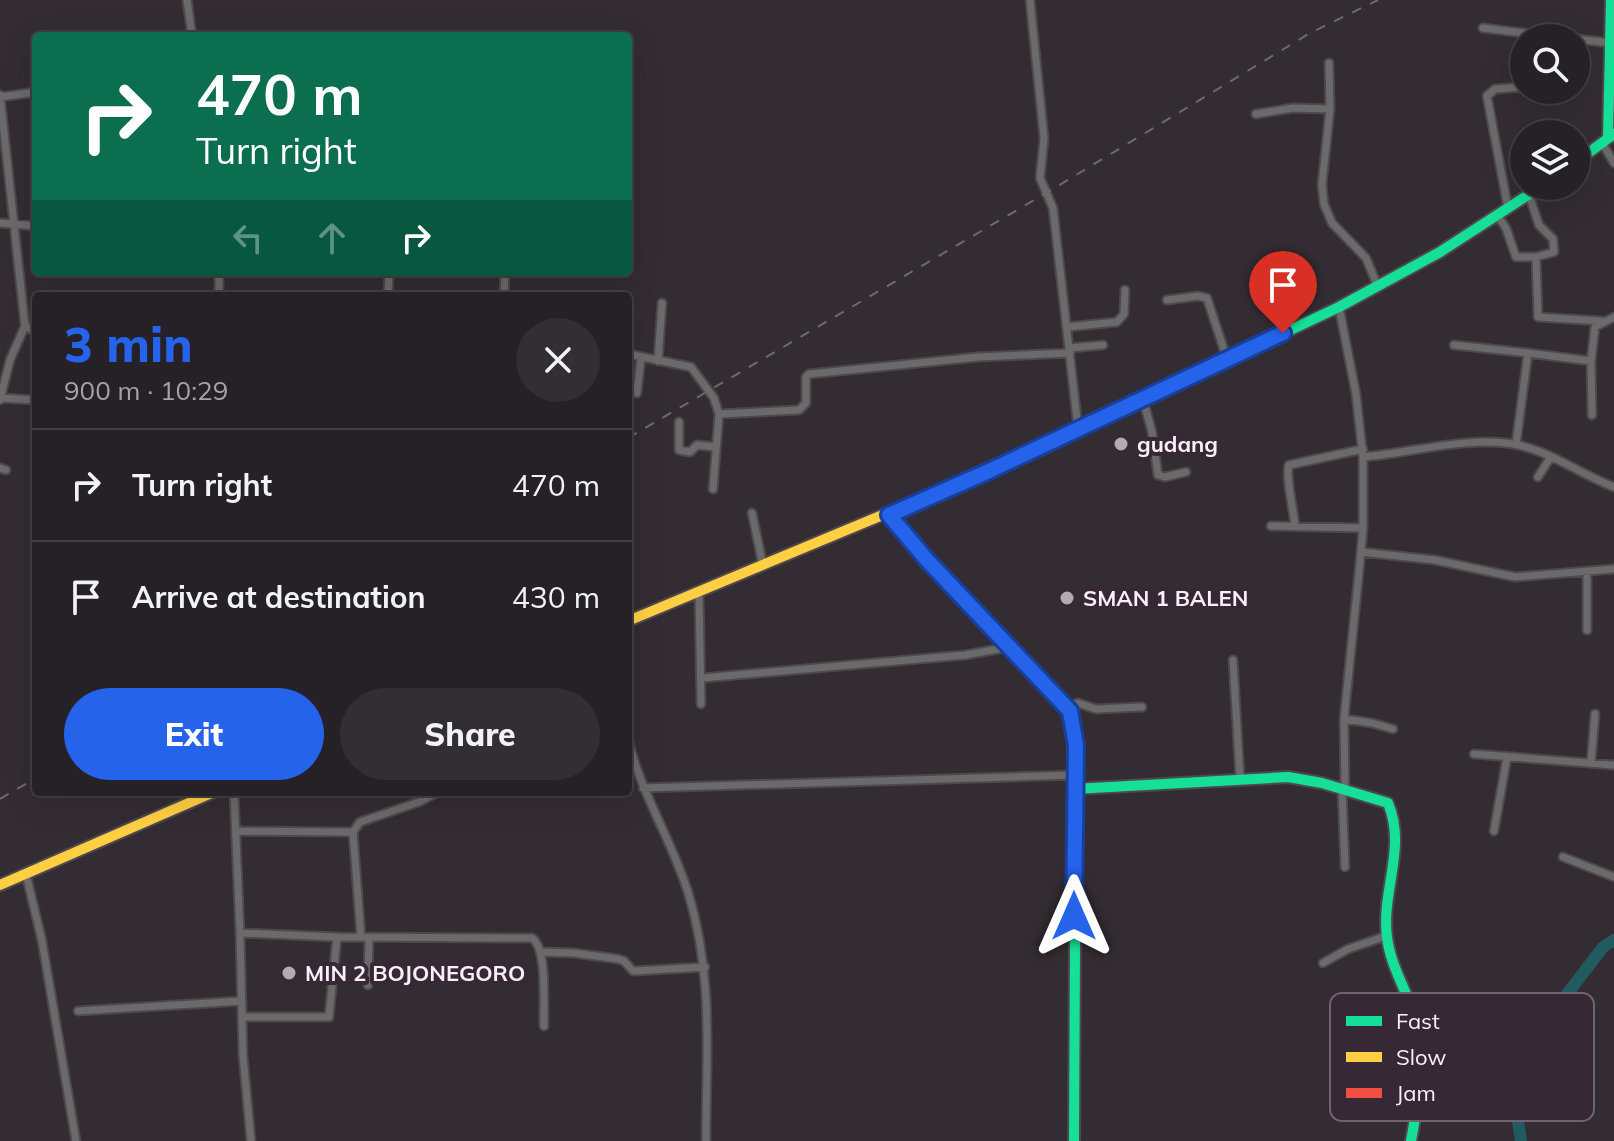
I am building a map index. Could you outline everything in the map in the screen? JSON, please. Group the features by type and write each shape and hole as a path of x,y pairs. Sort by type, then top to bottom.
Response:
{"main road":[{"path":"1590,152 1608,139 1611,0"},
{"path":"632,619 989,471 1339,307 1440,252 1521,200"},
{"path":"889,515 1066,706 1074,725 1074,1141"},
{"path":"1074,789 1294,777 1386,802 1393,814 1396,835 1386,936 1406,993"},
{"path":"0,885 205,796"},
{"path":"1411,1141 1414,1121"}],"street":[{"path":"187,0 191,32"},
{"path":"1030,0 1044,138 1040,178 1053,208 1078,428"},
{"path":"1483,28 1510,32"},
{"path":"1590,41 1611,43"},
{"path":"1329,63 1330,109 1322,184 1324,204 1332,223 1366,258 1378,287"},
{"path":"1508,208 1487,96 1495,89 1510,88"},
{"path":"32,93 0,97 25,326 10,360 0,399 32,400"},
{"path":"1256,114 1293,108 1330,109"},
{"path":"1608,139 1614,163"},
{"path":"1497,215 1506,228 1516,257 1536,257 1554,252 1554,244 1539,225 1531,200"},
{"path":"0,223 32,226"},
{"path":"1536,257 1538,317 1604,321"},
{"path":"1067,327 1117,322 1124,314 1125,290"},
{"path":"1167,300 1198,296 1207,298 1227,359"},
{"path":"658,361 662,303"},
{"path":"1339,307 1356,394 1363,453 1363,528 1344,719 1345,867"},
{"path":"1592,415 1591,361 1595,328 1614,317"},
{"path":"25,326 32,330"},
{"path":"719,414 799,410 806,403 806,377 809,374 1070,351 1103,345"},
{"path":"1454,345 1591,361"},
{"path":"1516,444 1528,353"},
{"path":"632,355 691,367 714,398 719,414 713,489"},
{"path":"637,393 641,358"},
{"path":"1143,399 1152,432 1158,475 1165,477 1186,472"},
{"path":"679,422 679,450 690,452 697,445 716,447"},
{"path":"1295,526 1293,497 1286,472 1289,465 1363,453 1465,444 1516,444 1614,487"},
{"path":"1538,477 1550,458"},
{"path":"752,513 763,566"},
{"path":"1271,526 1363,528"},
{"path":"1361,552 1435,560 1515,577 1614,569"},
{"path":"1587,571 1587,630"},
{"path":"699,592 701,704"},
{"path":"702,678 965,655 1009,647"},
{"path":"1233,660 1240,778"},
{"path":"1066,706 1078,703 1102,709 1142,707"},
{"path":"1591,763 1595,714"},
{"path":"1344,719 1393,729"},
{"path":"632,752 643,788 669,841 687,889 705,967 708,1007 706,1141"},
{"path":"1474,754 1614,765"},
{"path":"1494,831 1507,757"},
{"path":"643,788 1075,775"},
{"path":"234,796 242,1017 251,1141"},
{"path":"368,985 353,832 360,822 430,796"},
{"path":"236,831 353,832"},
{"path":"1563,857 1614,877"},
{"path":"22,876 42,941 76,1141"},
{"path":"240,933 532,938 541,952 544,1026"},
{"path":"1323,963 1348,949 1386,936"},
{"path":"242,1017 329,1017 337,937"},
{"path":"541,952 618,959 633,971 705,967"},
{"path":"78,1011 242,1001"}],"waterway":[{"path":"1568,993 1603,947 1614,940"},
{"path":"1518,1121 1521,1141"}],"railway":[{"path":"632,436 1053,189 1310,33 1378,0"},
{"path":"0,799 32,780"}],"traffic: fast":[{"path":"1608,138 1611,0"},
{"path":"1590,152 1614,134"},
{"path":"1257,346 1339,307 1440,252 1520,200"},
{"path":"889,515 927,560 1066,706 1073,719 1076,746 1074,1141"},
{"path":"1074,789 1288,777 1322,783 1388,803 1395,836 1387,903 1387,937 1405,993"},
{"path":"1411,1141 1414,1121"}],"traffic: slow":[{"path":"632,619 945,489"},
{"path":"0,885 205,796"}],"traffic: jam":[{"path":"945,489 1257,346"}],"place":[{"name":"gudang","path":"1121,444"},
{"name":"SMAN 1 BALEN","path":"1067,598"},
{"name":"MIN 2 BOJONEGORO","path":"289,973"}],"route":[{"path":"1074,916 1076,746 1070,711 927,560 889,515 1283,333"}]}
